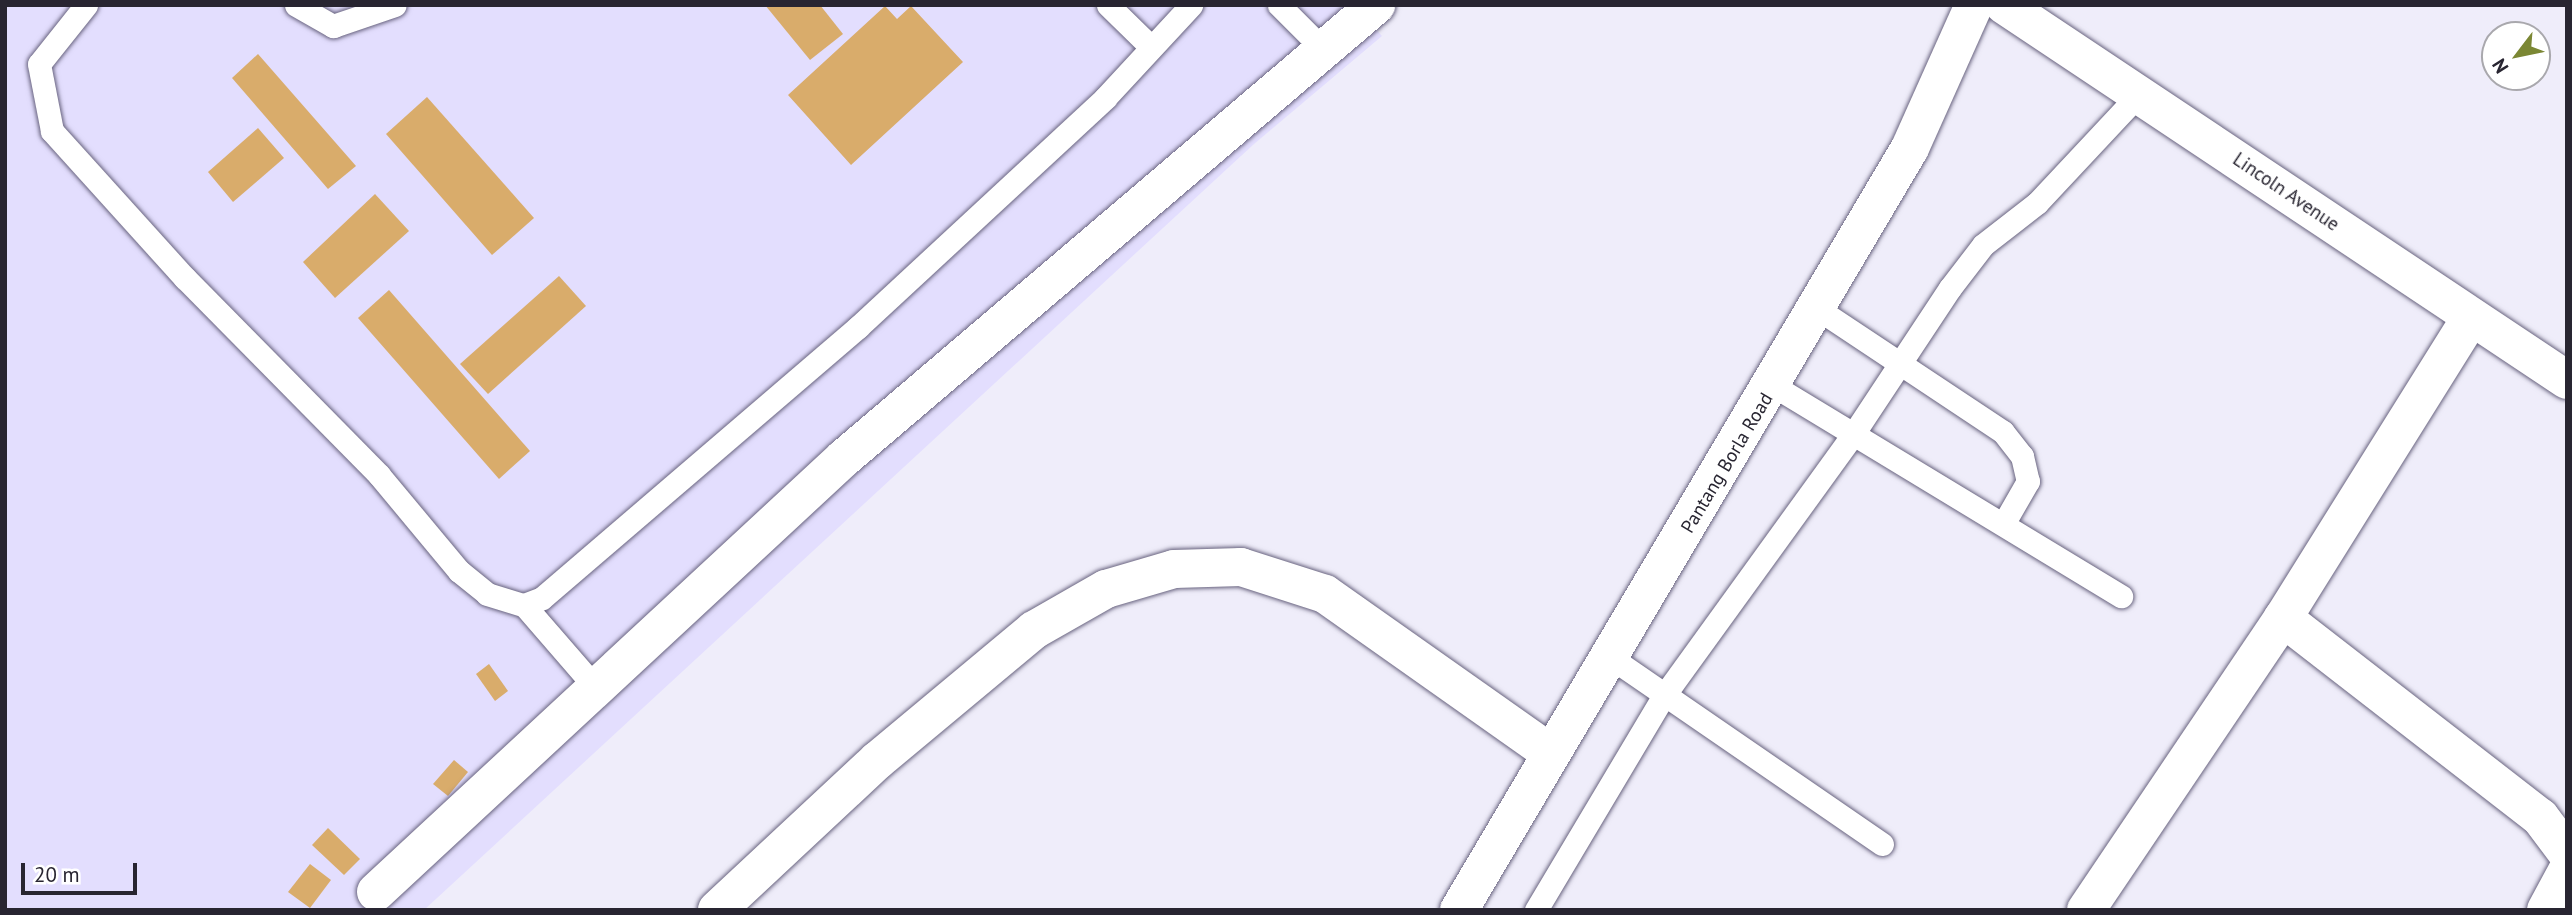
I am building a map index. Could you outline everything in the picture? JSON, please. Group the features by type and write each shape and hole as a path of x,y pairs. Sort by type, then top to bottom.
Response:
{"street":[{"path":"376,892 844,458 1376,5"},
{"name":"Pantang Borla Road","path":"1459,910 1549,752 1610,657 1818,309 1921,128 1975,5"},
{"name":"Lincoln Avenue","path":"2004,5 2140,93 2567,380"},
{"path":"2086,910 2283,618 2471,317"},
{"path":"717,910 878,761 1034,630 1106,589 1174,569 1241,567 1325,594 1549,752"},
{"path":"2283,618 2540,817 2567,853"},
{"path":"2546,910 2567,871"}],"lane":[{"path":"86,5 39,64 59,139 379,474 459,571 487,594 524,605 596,688"},
{"path":"296,5 333,26 395,5"},
{"path":"1108,5 1151,47"},
{"path":"524,605 542,598 858,327 1105,98 1191,5"},
{"path":"1279,5 1324,50"},
{"path":"1536,910 1663,697 1854,433 1983,246 2037,203 2140,93"},
{"path":"1818,309 2003,432 2022,456 2028,481 2005,521"},
{"path":"1774,386 2005,521 2120,596"},
{"path":"1610,657 1663,697 1882,844"}],"shaded area":[{"path":"5,5 1354,5 1382,36 1254,144 424,910 5,910"}],"building":[{"path":"765,5 820,5 843,34 810,60"},
{"path":"885,6 897,19 911,6 963,62 851,165 788,95"},
{"path":"258,54 356,166 328,189 232,78"},
{"path":"427,97 534,218 492,255 386,134"},
{"path":"258,128 284,158 233,202 208,172"},
{"path":"375,194 409,231 335,298 303,262"},
{"path":"559,276 586,306 488,394 460,364"},
{"path":"389,290 530,451 499,479 358,318"},
{"path":"489,664 508,691 495,701 476,674"},
{"path":"454,760 468,772 448,796 433,784"},
{"path":"328,828 360,859 344,875 312,845"},
{"path":"310,864 331,880 310,908 288,892"}]}
